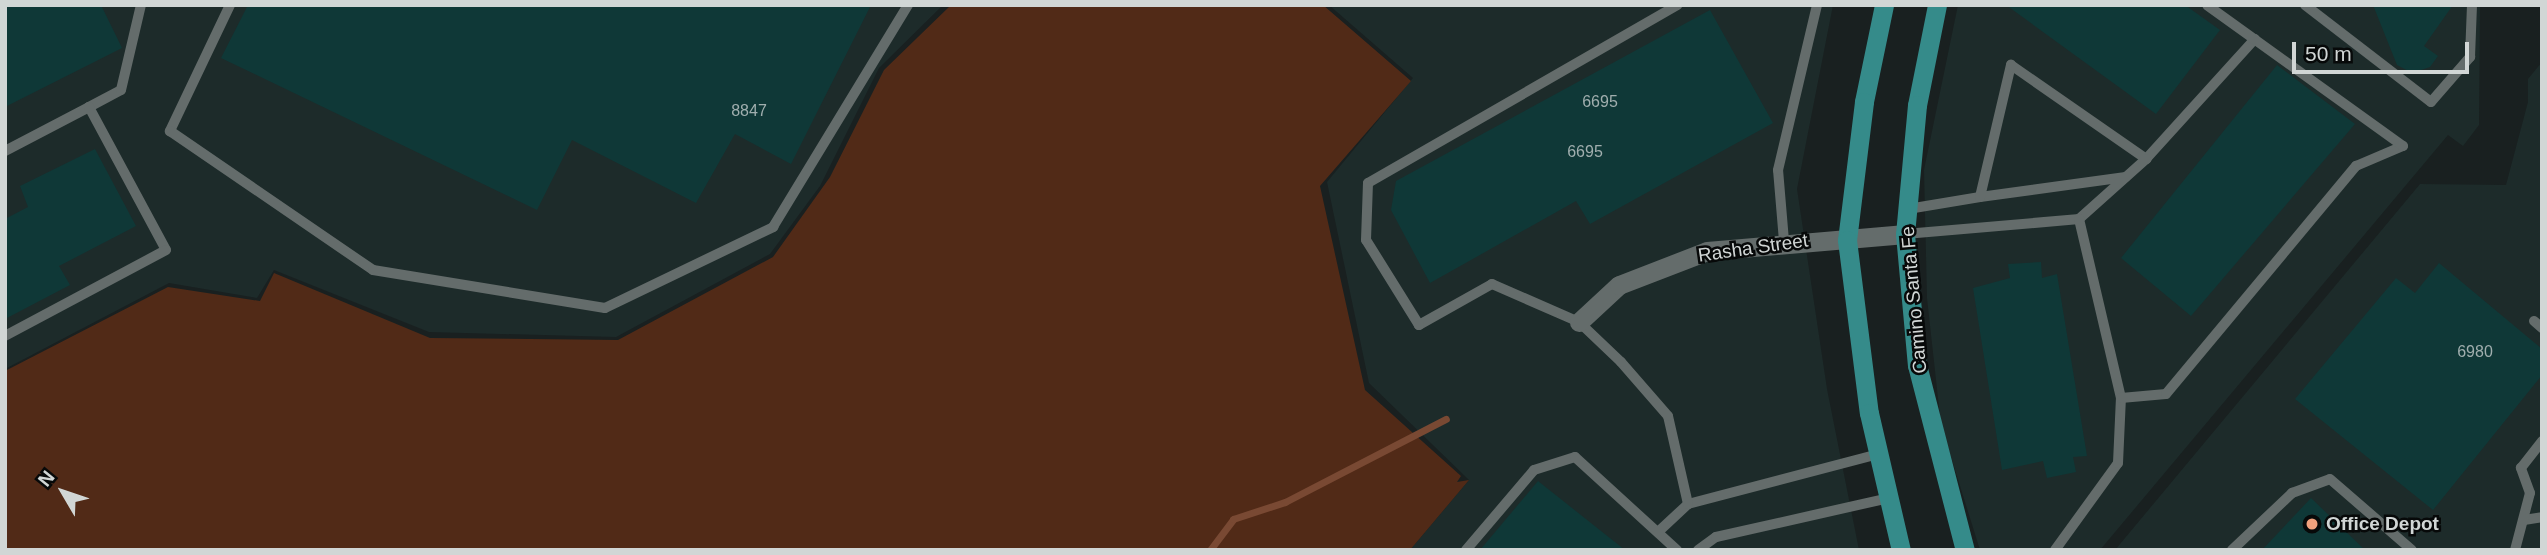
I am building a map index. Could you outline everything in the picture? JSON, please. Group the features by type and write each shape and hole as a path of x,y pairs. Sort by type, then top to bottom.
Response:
{"main road":[{"path":"1884,5 1864,102 1847,240 1879,454 1901,550"},
{"name":"Camino Santa Fe","path":"1937,5 1917,105 1905,234 1917,366 1965,550"}],"street":[{"name":"Rasha Street","path":"1579,322 1619,285 1707,250 1784,241 1847,240 1905,234"}],"lane":[{"path":"5,150 121,90 141,5"},
{"path":"230,5 170,131 373,270 605,308 773,227 908,5"},
{"path":"1678,5 1368,183 1366,240 1419,325 1492,284 1579,322 1668,416 1688,504"},
{"path":"1784,241 1778,170 1817,5"},
{"path":"2121,398 2166,394 2356,166 2403,146 2207,5"},
{"path":"2305,5 2431,102 2470,57 2472,5"},
{"path":"1905,234 2078,219 2146,159 2255,39"},
{"path":"1980,197 2011,65 2146,159"},
{"path":"5,336 166,250 89,107"},
{"path":"1908,209 2126,177"},
{"path":"2055,550 2118,463 2121,398 2078,219"},
{"path":"2515,550 2530,494 2521,468 2542,441"},
{"path":"1658,532 1688,504 1879,454"},
{"path":"1466,550 1534,470 1575,457 1677,550"},
{"path":"2232,550 2292,493 2330,479 2412,550"},
{"path":"1698,550 1716,537 1889,498"},
{"path":"2524,520 2542,517"}],"shaded area":[{"path":"5,5 943,5 879,68 820,186 770,254 616,337 429,332 274,270 257,298 169,283 5,369"},
{"path":"951,5 1323,5 1411,81 1320,186 1365,390 1461,476 1457,482 1469,480 1410,550 5,550 5,371 168,287 260,301 274,273 430,338 618,340 773,257 830,177 884,70"},
{"path":"1329,5 1833,5 1797,189 1827,389 1859,550 1410,550 1469,480 1369,383 1327,182 1413,78"},
{"path":"1958,5 2480,5 2479,125 2463,146 2448,135 2100,550 1980,550 1941,425 1927,298 1924,170"},
{"path":"2542,62 2542,550 2115,550 2420,184 2506,185 2528,102 2528,79"}],"building":[{"path":"5,5 101,5 122,48 5,107"},
{"path":"248,5 871,5 791,164 735,134 696,203 572,140 537,210 221,58"},
{"path":"2006,5 2185,5 2220,30 2156,114"},
{"path":"2373,5 2453,5 2424,46 2438,56 2430,67 2412,73 2397,65"},
{"path":"1710,10 1773,123 1590,224 1576,201 1430,283 1391,210 1396,181"},
{"path":"2277,65 2355,124 2191,316 2121,258"},
{"path":"95,149 136,226 59,266 70,285 5,319 5,219 28,207 20,186"},
{"path":"2041,262 2042,278 2057,274 2087,456 2073,457 2076,472 2047,478 2043,461 2002,470 1973,288 2010,278 2008,264"},
{"path":"2439,263 2542,349 2542,375 2433,510 2295,399 2396,278 2415,293"},
{"path":"1538,481 1625,550 1480,550"},
{"name":"Office Depot","path":"2311,498 2365,550 2262,550"}],"waterway":[{"path":"1210,550 1233,519 1285,502 1446,419"}],"place":[{"name":"Office Depot","path":"2312,524"}]}
